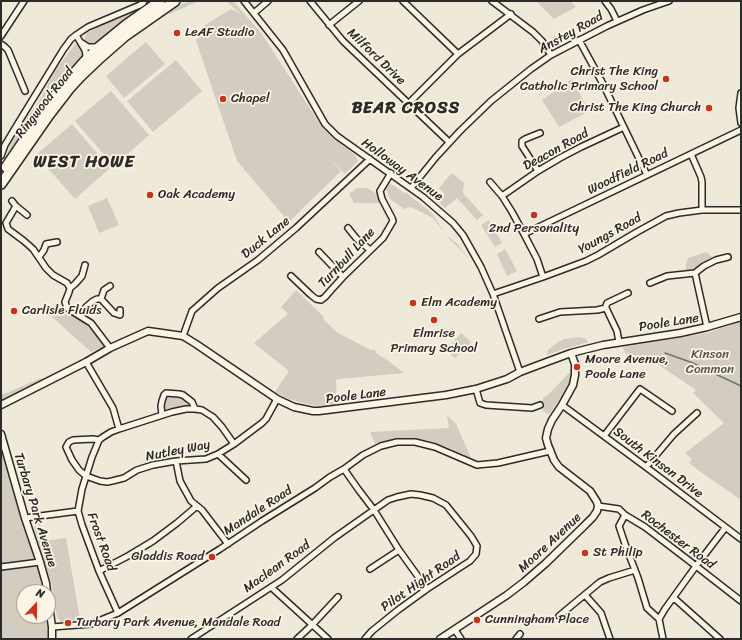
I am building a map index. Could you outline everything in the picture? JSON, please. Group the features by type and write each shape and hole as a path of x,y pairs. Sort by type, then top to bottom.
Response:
{"highway":[{"name":"Ringwood Road","path":"1,174 60,89 84,62 99,47 126,25 160,1"},
{"name":"Ringwood Road","path":"1,184 65,93 80,77 100,57 125,36 175,1"}],"street":[{"path":"1,36 23,1"},
{"name":"Ringwood Road","path":"1,156 17,125 71,39 88,28 140,5 144,1"},
{"name":"Holloway Avenue","path":"244,1 283,50 325,124 337,136 423,197 453,223 462,235 478,262 493,294 520,372"},
{"path":"254,13 268,1"},
{"name":"Milford Drive","path":"310,1 343,41 449,142"},
{"path":"329,25 359,1"},
{"path":"403,1 458,54"},
{"path":"492,1 533,32 542,41 551,55"},
{"path":"605,1 611,9 616,21"},
{"name":"Anstey Road","path":"411,188 449,142 491,101 531,69 551,55 616,21 666,2"},
{"path":"409,103 458,54 511,14"},
{"name":"Ringwood Road","path":"76,35 81,42 86,55 84,62"},
{"path":"579,40 603,84 647,175"},
{"path":"81,42 88,47 99,47"},
{"path":"1,44 8,50 25,91"},
{"path":"741,93 739,108 741,123"},
{"name":"Deacon Road","path":"502,196 538,171 581,147 624,127"},
{"name":"Woodfield Road","path":"524,234 741,130"},
{"path":"538,171 522,146 522,143 524,139 540,133"},
{"path":"691,154 701,177 702,210"},
{"name":"Duck Lane","path":"182,336 192,311 218,288 256,262 294,230 370,158"},
{"name":"Turnbull Lane","path":"291,276 316,299 321,300 343,276 383,238 393,221 390,212 382,199 380,191 391,173"},
{"path":"490,182 502,196 512,212 537,259 543,277"},
{"path":"12,201 27,215"},
{"path":"16,206 7,220 6,227 10,232 29,245 49,272 56,278 67,283 70,288"},
{"name":"Youngs Road","path":"493,294 576,265 598,255 666,216 702,210 741,210"},
{"path":"348,228 356,238 370,250"},
{"path":"39,257 46,244 57,242"},
{"path":"319,252 343,276"},
{"path":"650,283 667,276 695,273 704,266 716,260 728,257"},
{"path":"85,265 82,276 70,288 65,304 67,308 91,323 110,348"},
{"path":"695,273 708,328"},
{"path":"101,299 104,290 110,286"},
{"path":"619,342 606,306 607,303 628,293"},
{"path":"80,316 86,307 93,301 101,299"},
{"path":"101,299 112,312 120,312 120,321"},
{"path":"539,319 560,312 597,310 606,308"},
{"name":"Poole Lane","path":"1,405 86,362 110,348 148,331 182,336 277,399 294,407 319,411 446,395 476,389 507,379 520,372 572,353 603,344 680,334 708,328 741,317"},
{"path":"572,353 575,364 573,385 552,420 546,438 554,460 559,467 590,491 595,497 598,506"},
{"path":"86,362 113,408 119,429"},
{"path":"476,389 480,403 486,405 532,408 540,405"},
{"path":"604,436 640,389 672,412"},
{"path":"162,415 161,406 166,393 183,395 192,402 195,409"},
{"name":"Nutley Way","path":"86,476 107,482 124,478 153,464 206,459 218,454 234,444 262,423 277,399"},
{"name":"South Kinson Drive","path":"562,405 741,539"},
{"path":"86,476 79,470 72,460 66,447 69,442 73,440 99,440 103,436 119,429 186,409 202,410 213,417 234,444"},
{"path":"646,467 674,434 698,413"},
{"name":"Turbary Park Avenue","path":"1,434 25,518 46,584"},
{"name":"Frost Road","path":"99,440 82,489 78,511 99,570 118,613"},
{"name":"Mandale Road","path":"52,627 82,626 118,613 228,544 262,520 316,488 363,455 381,446 397,442 415,442 435,447 477,465 498,464 550,451"},
{"path":"218,454 246,480"},
{"path":"176,461 180,480 191,501 202,510 228,544"},
{"path":"344,469 374,510 399,550 427,589"},
{"name":"Pilot Hight Road","path":"365,639 372,631 398,610 470,561 476,554 477,546 471,536 446,505 433,498 411,494 388,500 374,510"},
{"path":"99,570 128,556 153,541 197,506"},
{"name":"Rochester Road","path":"598,506 619,509 625,515 645,527 741,601"},
{"name":"Moore Avenue","path":"440,639 507,595 546,563 593,517 598,506"},
{"name":"Maclean Road","path":"191,639 282,580 334,538 374,510"},
{"path":"25,518 78,511"},
{"path":"625,515 619,526 647,608 659,619 663,639"},
{"path":"659,619 725,528"},
{"path":"370,569 399,550"},
{"path":"1,567 40,562"},
{"path":"559,616 600,582 635,570"},
{"path":"271,587 328,639"},
{"path":"585,595 601,613 610,639"},
{"path":"297,639 338,597"},
{"path":"674,598 720,639"},
{"path":"52,624 52,639"},
{"path":"455,630 461,639"},
{"path":"516,639 520,634"}],"green space":[{"path":"149,1 155,1 97,43 92,45 85,41 85,36 87,33 146,6"},
{"path":"191,1 199,1 170,14 168,12 178,5"},
{"path":"226,1 233,1 262,34 318,121 333,138 355,155 358,161 345,174 328,156 341,171 289,222 237,161 196,41 205,25 231,9 242,15"},
{"path":"536,1 570,1 576,7 554,19"},
{"path":"146,42 165,64 124,98 106,76"},
{"path":"76,43 83,52 82,58 37,115 1,169 11,144 23,123 39,101 56,69"},
{"path":"176,60 202,91 153,132 127,101"},
{"path":"572,79 589,111 559,127 542,100"},
{"path":"111,91 149,135 114,166 75,121"},
{"path":"72,124 110,168 75,199 36,155"},
{"path":"452,173 464,183 463,193 483,215 477,220 457,198 445,208 439,202 445,194 439,188"},
{"path":"390,184 404,193 405,192 432,213 445,234 433,218 411,207 404,209 390,199 386,189"},
{"path":"357,188 367,188 377,194 380,203 354,203 349,194"},
{"path":"107,198 119,225 99,233 88,206"},
{"path":"489,220 502,243 495,247 481,225"},
{"path":"446,235 457,243 468,258 450,240"},
{"path":"505,249 517,271 507,276 497,254"},
{"path":"706,252 712,257 712,259 699,265 693,270 686,272 688,258"},
{"path":"296,290 338,333 371,350 375,350 376,353 404,373 338,379 336,380 337,406 331,407 307,404 289,399 275,392 289,371 254,343 288,314 281,307"},
{"path":"42,308 57,312 65,310 84,322 105,346 91,352"},
{"name":"Kinson Common","path":"741,322 741,500 689,463 692,459 685,453 724,423 693,393 696,390 653,361 638,362 625,353 623,347 707,333"},
{"path":"461,333 471,342 455,358 446,350"},
{"path":"580,337 586,339 588,342 547,355 548,350 558,342 564,339"},
{"path":"570,372 572,381 569,386 551,412 548,414 544,412 542,404 543,398 551,392"},
{"path":"41,378 43,382 1,402 1,394"},
{"path":"167,396 184,398 191,407 164,412 165,398"},
{"path":"447,416 456,424 471,458 447,447 414,438 399,439 375,444 370,432 449,428"},
{"path":"1,448 33,541 45,584 16,584 16,624 49,624 52,639 1,639"},
{"path":"41,521 42,541 66,538 80,619 62,622 57,617 56,584 51,584 34,528 35,522"}],"waterway":[{"path":"665,353 693,363 741,386"}],"place":[{"name":"LeAF Studio","path":"177,33"},
{"name":"Christ The King Catholic Primary School","path":"666,79"},
{"name":"Chapel","path":"223,99"},
{"name":"Christ The King Church","path":"709,108"},
{"name":"Oak Academy","path":"150,195"},
{"name":"2nd Personality","path":"534,215"},
{"name":"Elm Academy","path":"413,303"},
{"name":"Carlisle Fluids","path":"14,311"},
{"name":"Elmrise Primary School","path":"434,320"},
{"name":"Moore Avenue, Poole Lane","path":"577,367"},
{"name":"St Philip","path":"585,553"},
{"name":"Gladdis Road","path":"212,557"},
{"name":"Cunningham Place","path":"477,620"},
{"name":"Turbary Park Avenue, Mandale Road","path":"68,623"}],"district":[{"name":"BEAR CROSS","path":"406,109"},
{"name":"WEST HOWE","path":"84,163"}]}
